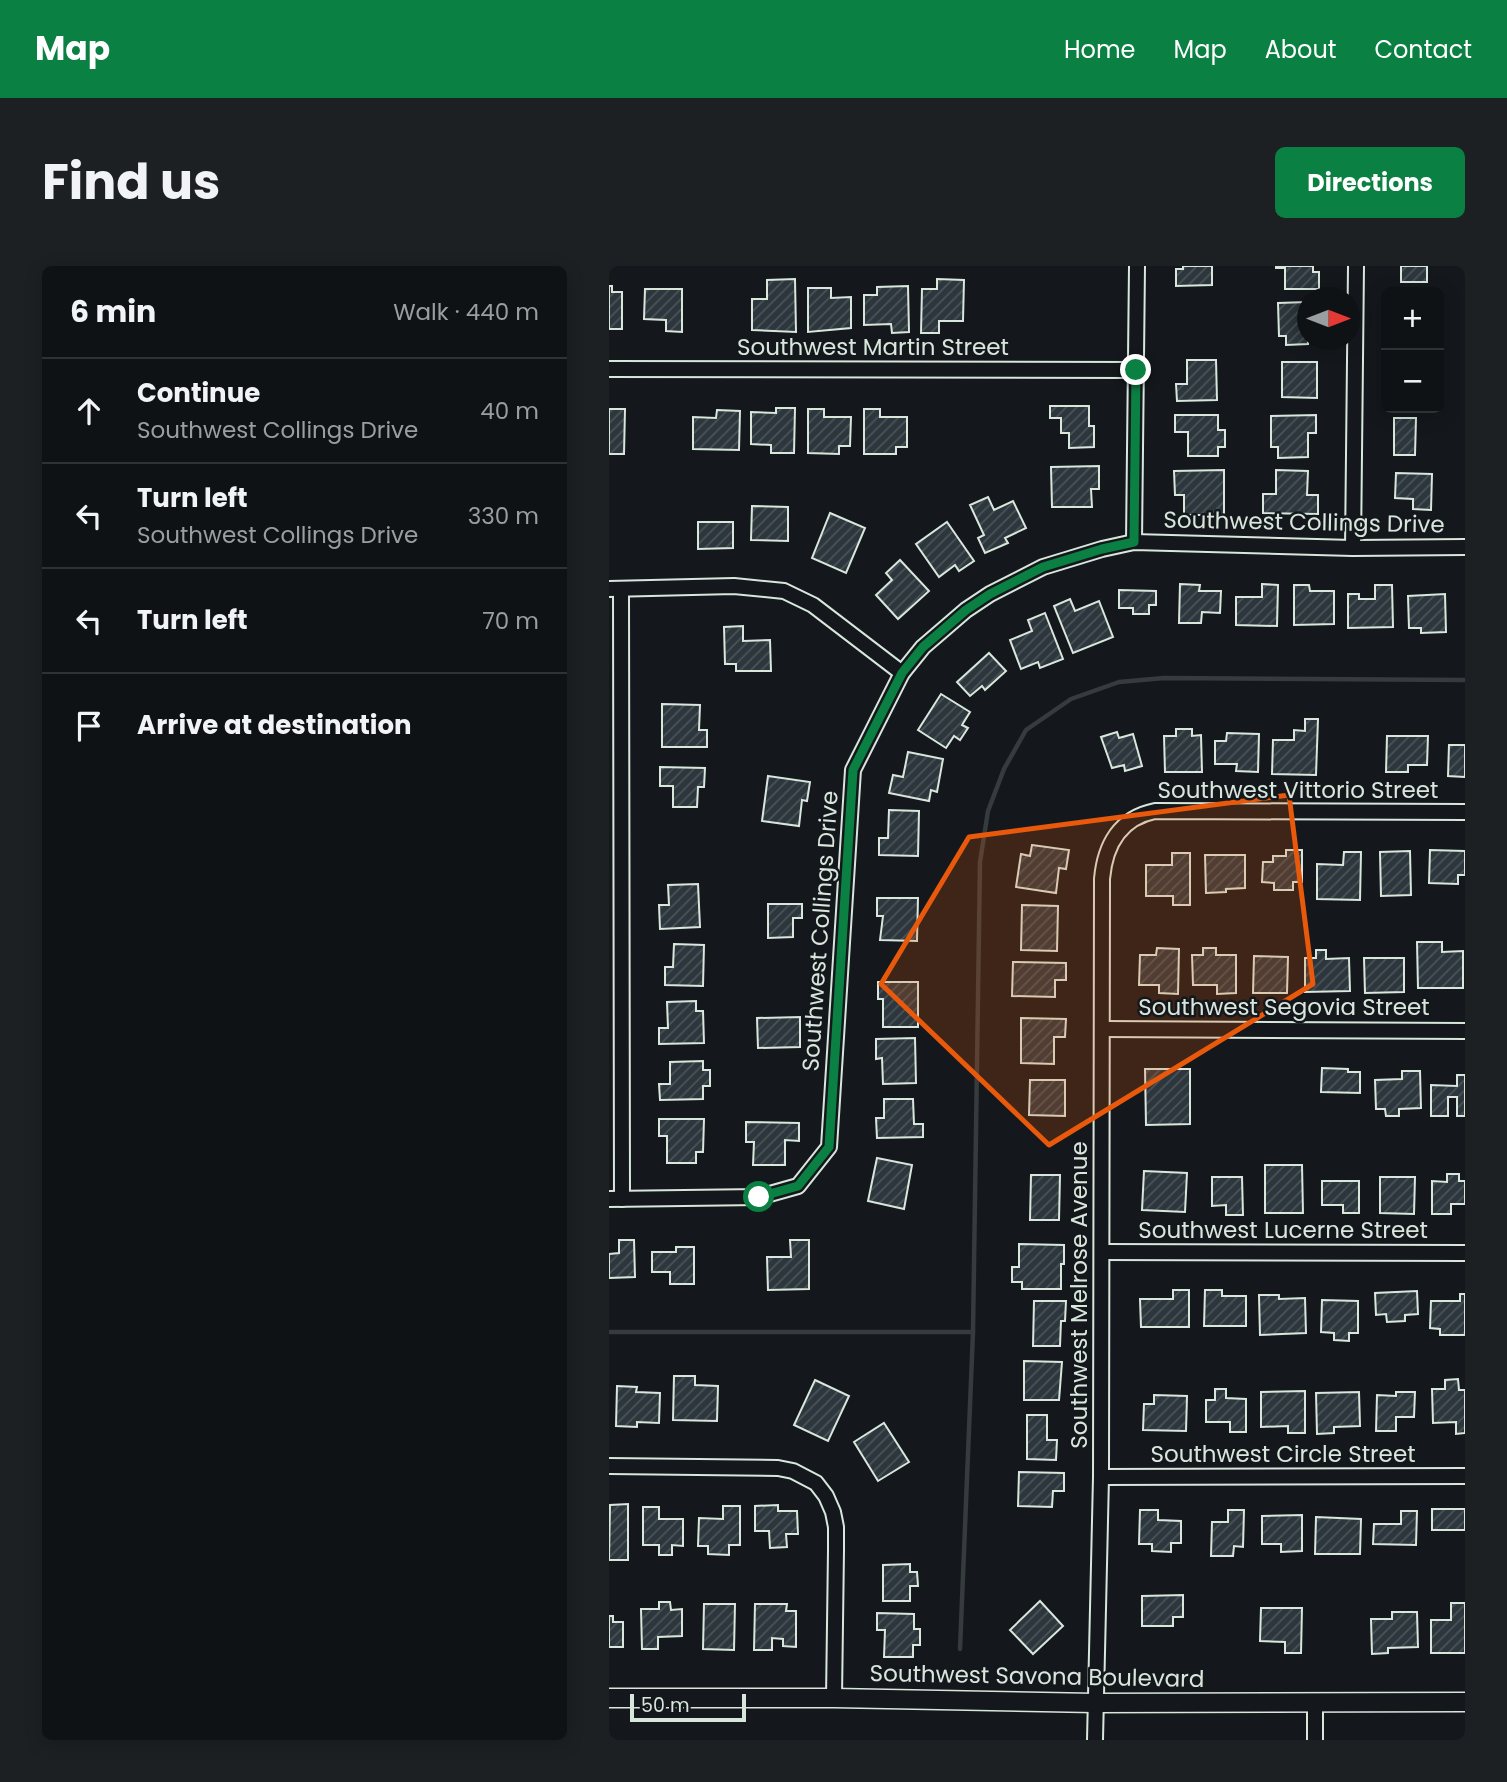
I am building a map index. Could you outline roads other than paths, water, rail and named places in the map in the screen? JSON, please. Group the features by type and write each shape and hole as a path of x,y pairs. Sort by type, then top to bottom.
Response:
{"street":[{"path":"1134,542 1137,266"},
{"path":"1353,548 1356,266"},
{"name":"Southwest Martin Street","path":"609,369 1136,370"},
{"name":"Southwest Collings Drive","path":"616,1199 759,1197 798,1186 829,1147 853,770 902,673 938,633 990,594 1043,567 1134,542 1353,548 1465,547"},
{"path":"616,1199 615,589 734,586 784,592 813,605 902,673"},
{"name":"Southwest Vittorio Street","path":"1107,851 1118,831 1142,814 1155,811 1465,812"},
{"name":"Southwest Melrose Avenue","path":"1095,1740 1101,1477 1104,1029 1102,879 1107,851"},
{"name":"Southwest Segovia Street","path":"1104,1029 1465,1031"},
{"name":"Southwest Lucerne Street","path":"1102,1252 1465,1253"},
{"path":"609,1466 778,1468 793,1471 816,1483 826,1496 836,1527 834,1698"},
{"name":"Southwest Circle Street","path":"1101,1477 1465,1476"},
{"name":"Southwest Savona Boulevard","path":"609,1699 834,1698 1094,1703 1465,1702"},
{"path":"1315,1702 1315,1740"}],"waterway":[{"path":"960,1649 973,1332 980,862 988,811 1004,769 1026,730 1071,699 1119,682 1164,678 1465,680"},
{"path":"609,1332 973,1332"}]}
